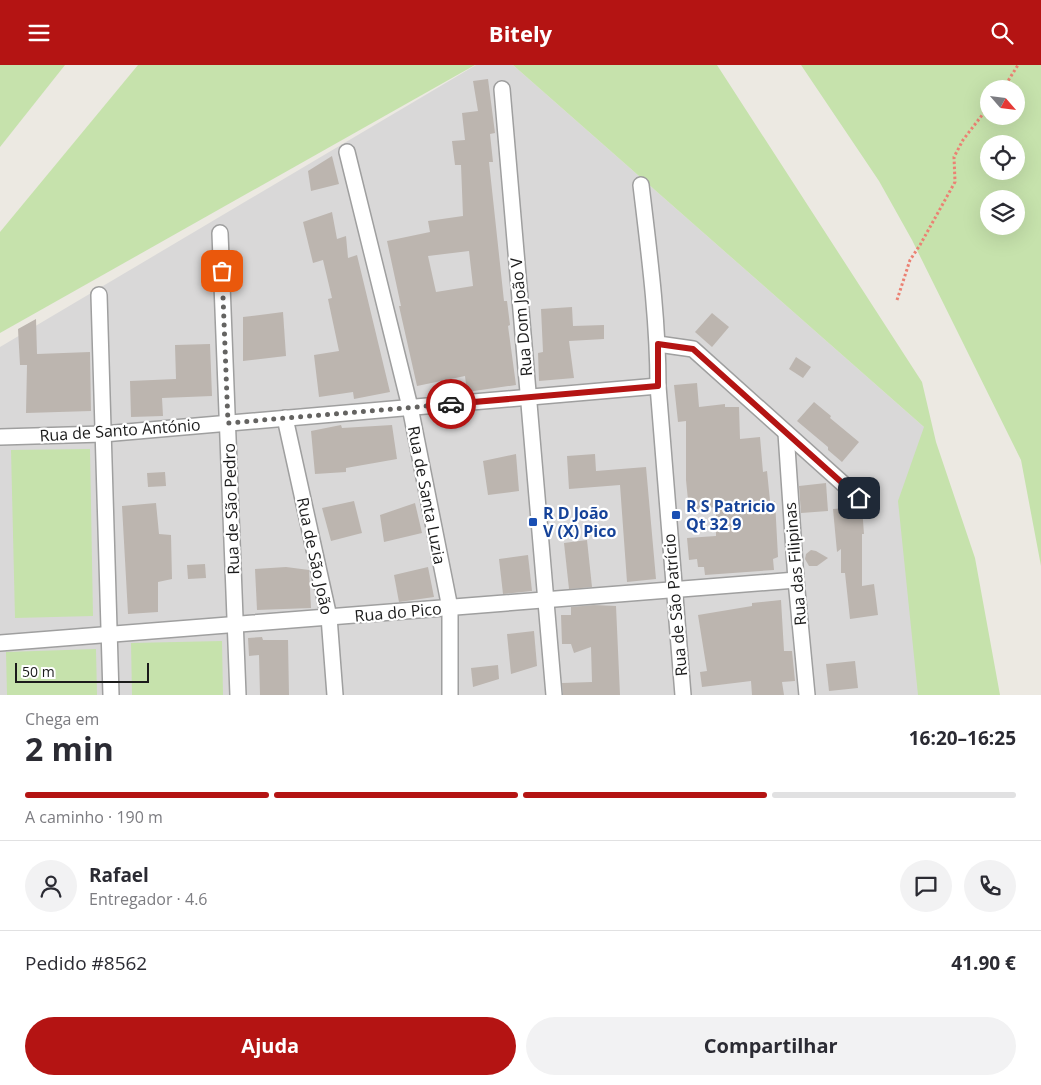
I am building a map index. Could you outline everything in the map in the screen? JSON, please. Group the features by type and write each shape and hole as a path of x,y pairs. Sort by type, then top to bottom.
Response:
{"street":[{"name":"Rua Dom João V","path":"502,89 554,695"},
{"name":"Rua de Santa Luzia","path":"348,152 410,407 450,607 450,695"},
{"name":"Rua de São Patrício","path":"641,185 658,344 658,386 683,695"},
{"name":"Rua de São Pedro","path":"220,233 238,695"},
{"path":"99,295 111,695"},
{"path":"658,344 693,349 859,498"},
{"name":"Rua de Santo António","path":"0,437 103,434 658,386"},
{"name":"Rua de São João","path":"285,418 329,617 335,695"},
{"name":"Rua das Filipinas","path":"786,433 796,580 808,695"},
{"name":"Rua do Pico","path":"0,643 796,580"}],"path":[{"path":"1009,80 1018,65"},
{"path":"897,301 910,260 955,182 954,157 962,140 980,117"}],"shaded area":[{"path":"476,65 513,65 924,427 948,695 0,695 0,347"}],"green space":[{"path":"0,65 65,65 0,147"},
{"path":"138,65 475,65 0,333 0,232"},
{"path":"513,65 717,65 922,382 936,442 975,558 1000,695 918,695 898,501 924,427"},
{"path":"801,65 1041,65 1041,566 1021,460 912,240 879,181"},
{"path":"90,449 93,616 15,618 11,450"},
{"path":"222,641 223,695 132,695 131,643"},
{"path":"96,649 97,695 7,695 6,652"}],"building":[{"path":"488,79 495,133 490,134 493,162 489,162 504,301 507,301 510,325 508,326 516,385 467,392 465,376 417,386 387,241 430,232 428,221 463,216 461,165 455,165 452,141 465,140 462,113 478,111 473,81","holes":["469,251 473,286 436,292 428,256"]},
{"path":"332,156 339,184 311,191 308,171"},
{"path":"332,212 337,239 346,236 348,258 357,255 390,392 354,399 353,392 319,397 314,355 339,351 328,299 332,298 323,260 313,263 303,222"},
{"path":"572,307 573,326 604,325 604,339 569,341 574,378 539,381 538,353 543,352 541,309"},
{"path":"283,312 286,356 243,361 243,317"},
{"path":"712,313 729,327 712,347 695,332"},
{"path":"36,319 37,354 90,352 91,411 26,413 27,365 20,365 18,329"},
{"path":"210,344 212,396 162,398 163,416 131,417 130,381 176,379 175,345"},
{"path":"796,357 811,367 803,378 789,369"},
{"path":"697,383 699,407 725,404 725,407 739,407 740,439 760,437 763,472 767,471 770,501 775,501 778,557 773,559 774,570 705,575 704,567 698,567 697,559 689,560 687,538 716,536 716,507 689,510 686,480 686,421 678,422 674,385"},
{"path":"814,402 859,442 842,462 828,450 828,447 797,421"},
{"path":"341,425 342,428 392,425 397,459 346,468 346,472 315,474 311,431"},
{"path":"516,454 519,491 488,495 483,461"},
{"path":"595,454 596,471 646,467 656,579 627,582 620,485 569,489 567,456"},
{"path":"165,472 166,486 148,487 147,473"},
{"path":"826,483 828,511 801,513 799,486"},
{"path":"354,501 362,533 331,541 322,508"},
{"path":"156,503 159,534 171,535 172,579 158,582 158,612 128,614 122,506"},
{"path":"415,503 422,533 384,542 380,515"},
{"path":"862,507 864,534 862,534 862,586 874,584 878,615 850,619 845,573 841,573 841,549 837,552 833,509"},
{"path":"587,540 592,587 569,589 564,543"},
{"path":"811,550 828,558 817,566 809,566 805,559 806,554"},
{"path":"528,555 532,591 503,594 499,559"},
{"path":"205,564 206,578 188,579 187,565"},
{"path":"286,567 309,570 311,608 257,610 255,569"},
{"path":"428,567 434,597 399,602 394,575"},
{"path":"781,600 784,651 792,651 795,681 782,682 784,695 752,695 751,681 702,687 700,672 707,671 698,615 752,606 752,603"},
{"path":"616,606 620,695 563,695 562,683 592,682 591,647 574,653 571,644 562,644 561,615 571,615 571,607"},
{"path":"534,631 537,666 511,674 507,634"},
{"path":"262,637 263,640 288,640 289,695 260,695 259,655 249,656 248,638"},
{"path":"855,661 858,688 829,691 826,664"},
{"path":"498,665 499,679 473,687 471,668"}],"way so far":[{"path":"222,271 228,423 451,404"}],"place":[{"name":"R S Patricio Qt 32 9","path":"676,515"},
{"name":"R D João V (X) Pico","path":"533,522"}],"route":[{"path":"451,404 658,386 658,344 693,349 859,498"}]}
